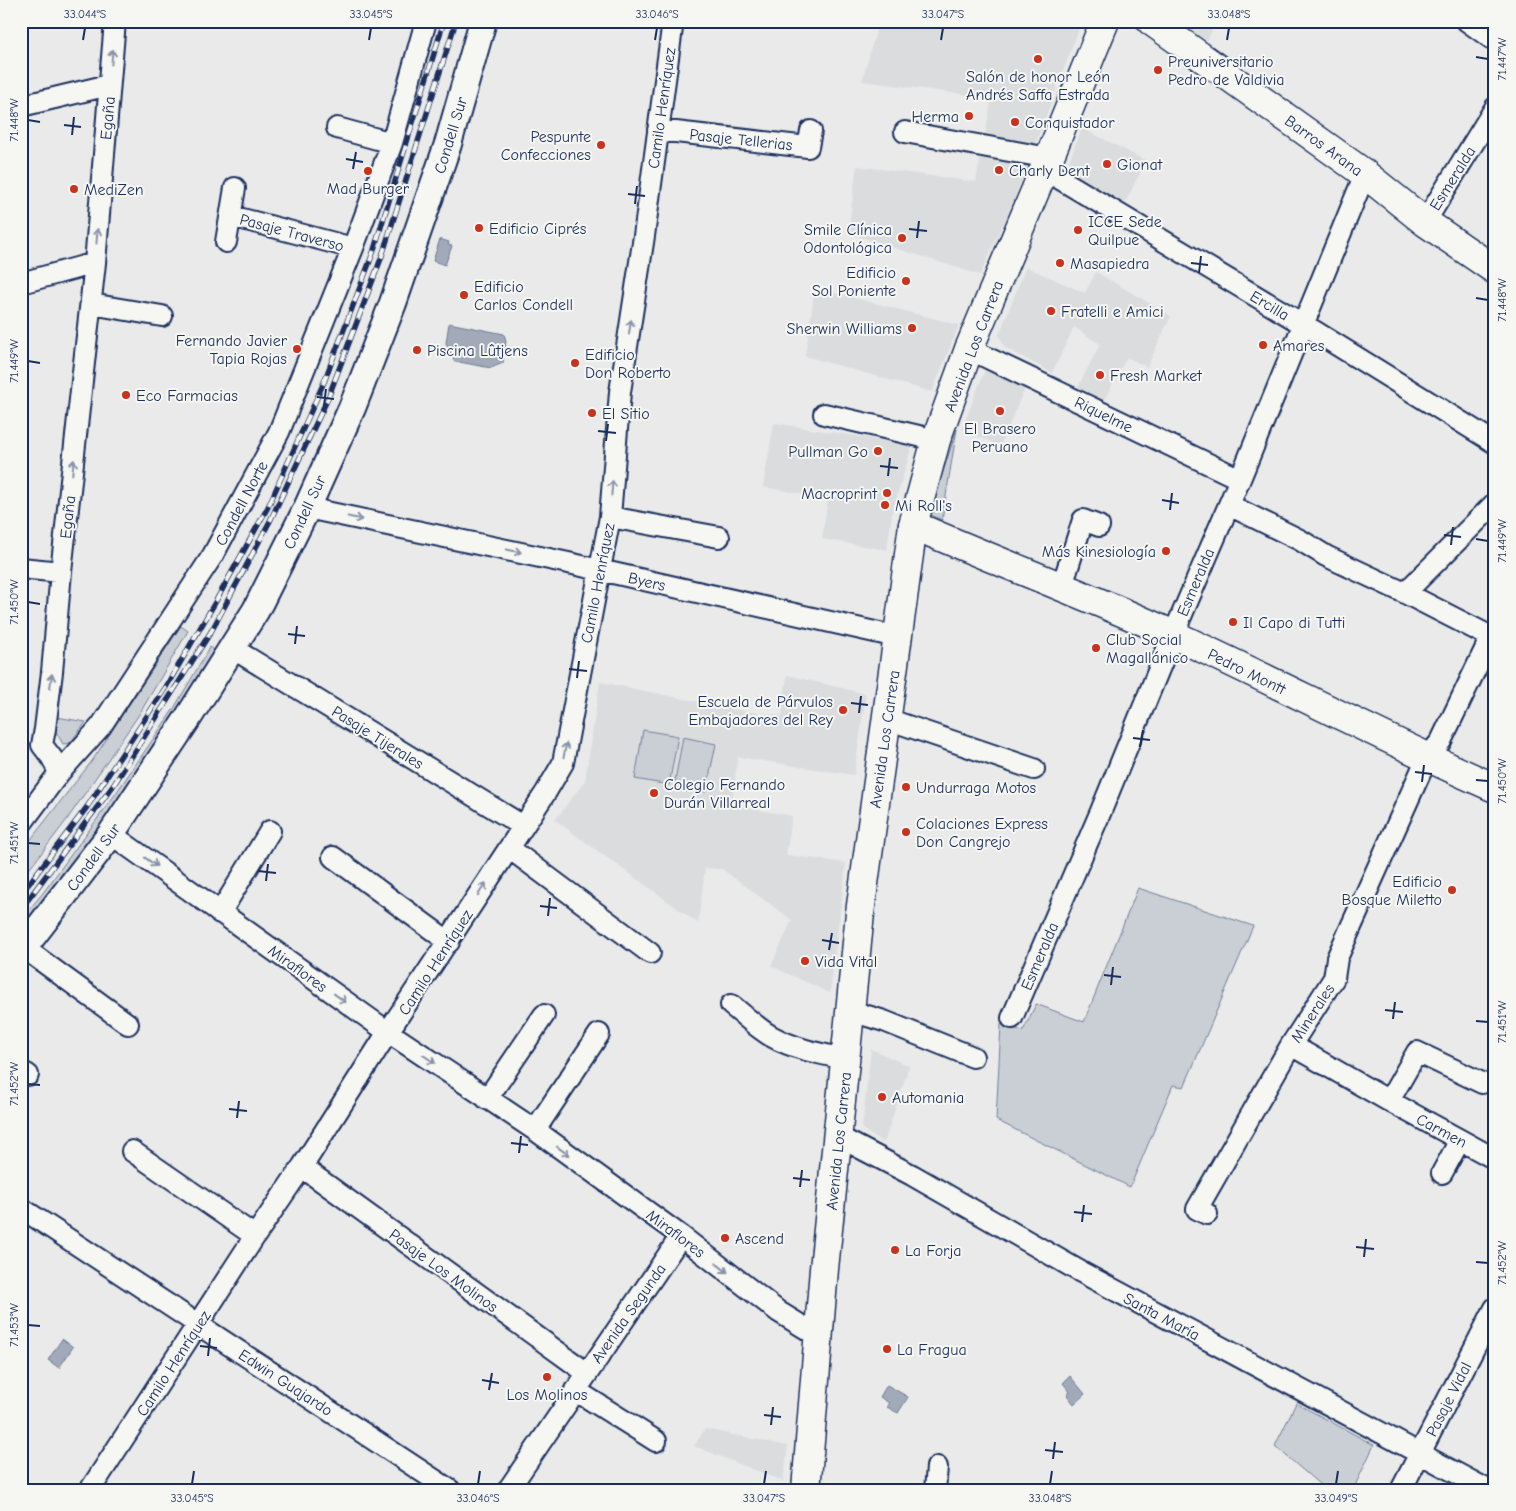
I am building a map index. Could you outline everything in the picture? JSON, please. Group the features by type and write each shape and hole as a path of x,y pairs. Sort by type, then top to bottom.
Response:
{"main road":[{"name":"Avenida Los Carrera","path":"806,1490 818,1336 861,908 913,525 936,440 969,349 1105,21"},
{"name":"Barros Arana","path":"1151,21 1365,174 1424,222 1495,270"},
{"name":"Pedro Montt","path":"913,525 1062,586 1173,635 1426,758 1495,788"}],"street":[{"name":"Egaña","path":"56,766 42,745 95,262 115,21"},
{"name":"Condell Norte","path":"21,824 56,766 101,726 213,555 236,516 279,432 353,248 392,143 426,21"},
{"name":"Condell Sur","path":"23,950 111,834 232,648 256,610 307,508 352,408 393,303 448,144 483,21"},
{"name":"Camilo Henríquez","path":"90,1490 302,1167 388,1032 449,942 563,763 610,517 620,392 673,21"},
{"path":"1467,21 1495,41"},
{"path":"21,106 109,85"},
{"name":"Esmeralda","path":"1424,222 1495,108"},
{"path":"337,128 392,143"},
{"name":"Pasaje Tellerias","path":"658,130 808,147 810,131"},
{"path":"904,132 1047,164"},
{"name":"Ercilla","path":"1047,164 1495,443"},
{"name":"Esmeralda","path":"1012,1018 1240,479 1365,174"},
{"name":"Pasaje Traverso","path":"226,242 235,188"},
{"name":"Pasaje Traverso","path":"231,216 353,248"},
{"path":"21,283 95,262"},
{"path":"90,304 162,316"},
{"name":"Riquelme","path":"969,349 1240,479"},
{"path":"824,414 936,440"},
{"path":"1405,593 1495,503"},
{"path":"1228,504 1300,540 1326,556 1405,593 1493,638"},
{"name":"Byers","path":"307,508 600,570 897,637"},
{"path":"610,517 720,537"},
{"path":"1062,586 1082,520 1099,526"},
{"path":"21,568 61,572"},
{"name":"Minerales","path":"1207,1214 1197,1209 1291,1045 1334,978 1337,958 1354,924 1426,758 1441,741 1493,638"},
{"name":"Pasaje Tijerales","path":"232,648 523,826"},
{"path":"887,719 1034,770"},
{"path":"220,912 270,830"},
{"name":"Miraflores","path":"111,834 388,1032 534,1130 682,1236 779,1312 818,1336"},
{"path":"509,848 650,953"},
{"path":"333,857 449,942"},
{"path":"23,950 128,1024"},
{"path":"731,1005 764,1031 778,1039 816,1053 846,1059"},
{"path":"851,1012 884,1021 973,1057"},
{"path":"488,1099 544,1015"},
{"path":"534,1130 599,1034"},
{"name":"Carmen","path":"1291,1045 1495,1159"},
{"path":"1389,1101 1417,1052 1482,1083"},
{"name":"Santa María","path":"838,1137 912,1174 1080,1272 1488,1490"},
{"path":"1442,1173 1460,1140"},
{"path":"132,1151 255,1236"},
{"name":"Pasaje Los Molinos","path":"302,1167 587,1373"},
{"name":"Edwin Guajardo","path":"21,1208 450,1490"},
{"name":"Avenida Segunda","path":"508,1490 682,1236"},
{"name":"Pasaje Vidal","path":"1401,1490 1495,1308"},
{"path":"575,1390 656,1441"},
{"path":"935,1490 937,1467"}],"shaded area":[{"path":"879,21 1082,21 1014,200 980,275 848,233 857,166 976,182 992,98 862,81"},
{"path":"1177,21 1216,21 1207,41"},
{"name":"Gionat","path":"1082,128 1146,161 1125,203 1071,174 1069,161"},
{"path":"1026,267 1085,293 1096,272 1171,316 1147,367 1127,357 1104,400 1078,387 1100,344 1074,327 1052,373 1004,347 999,335"},
{"path":"815,288 959,325 932,392 805,356"},
{"path":"991,368 1025,388 1000,446 962,429 985,370"},
{"path":"774,423 912,445 892,513 887,550 822,539 828,498 763,487"},
{"path":"957,429 942,520 929,514"},
{"path":"181,626 188,631 140,713 66,821 21,880 21,852 92,761"},
{"path":"210,647 214,650 209,661 108,819 21,932 21,919 43,893 114,796 173,710"},
{"path":"787,675 866,694 854,775 738,757 731,805 792,816 786,855 846,863 830,993 771,966 792,920 722,869 705,868 698,923 555,820 585,781 600,682 744,711 782,716"},
{"path":"56,717 86,722 70,743 63,744 56,732"},
{"path":"643,730 678,736 669,785 635,779"},
{"path":"683,737 716,744 706,792 674,786"},
{"path":"1138,888 1253,926 1184,1087 1173,1085 1130,1187 996,1120 1001,1024 1023,1031 1036,1004 1084,1022"},
{"name":"Automania","path":"871,1049 909,1066 884,1143 862,1129"},
{"path":"1296,1403 1374,1445 1353,1490 1326,1490 1275,1446"},
{"path":"705,1429 788,1446 783,1481 694,1446"}],"water":[{"path":"440,239 449,242 448,245 452,246 445,265 433,261"},
{"path":"449,323 504,334 506,341 503,363 491,368 454,361 446,343"},
{"path":"62,1339 73,1347 59,1368 48,1360"},
{"path":"1070,1376 1085,1394 1074,1404 1067,1395 1070,1392 1063,1383"},
{"path":"887,1385 908,1397 898,1413 887,1407 889,1403 880,1397"}],"railway":[{"path":"21,894 87,807 166,687 268,507 324,382 373,253 444,21"},
{"path":"21,909 113,786 212,630 270,521 328,398 382,256 456,21"}],"place":[{"name":"Salón de honor León Andrés Saffa Estrada","path":"1038,59"},
{"name":"Preuniversitario Pedro de Valdivia","path":"1158,70"},
{"name":"Herma","path":"969,116"},
{"name":"Conquistador","path":"1015,122"},
{"name":"Pespunte Confecciones","path":"601,145"},
{"name":"Gionat","path":"1107,164"},
{"name":"Charly Dent","path":"999,170"},
{"name":"Mad Burger","path":"368,171"},
{"name":"MediZen","path":"74,189"},
{"name":"Edificio Ciprés","path":"479,228"},
{"name":"ICCE Sede Quilpue","path":"1078,230"},
{"name":"Smile Clínica Odontológica","path":"902,238"},
{"name":"Masapiedra","path":"1060,263"},
{"name":"Edificio Sol Poniente","path":"906,281"},
{"name":"Edificio Carlos Condell","path":"464,295"},
{"name":"Fratelli e Amici","path":"1051,311"},
{"name":"Sherwin Williams","path":"912,328"},
{"name":"Amares","path":"1263,345"},
{"name":"Fernando Javier Tapia Rojas","path":"297,349"},
{"name":"Piscina Lûtjens","path":"417,350"},
{"name":"Edificio Don Roberto","path":"575,363"},
{"name":"Fresh Market","path":"1100,375"},
{"name":"Eco Farmacias","path":"126,395"},
{"name":"El Brasero Peruano","path":"1000,411"},
{"name":"El Sitio","path":"592,413"},
{"name":"Pullman Go","path":"878,451"},
{"name":"Macroprint","path":"887,493"},
{"name":"Mi Roll's","path":"885,505"},
{"name":"Más Kinesiología","path":"1166,551"},
{"name":"Il Capo di Tutti","path":"1233,622"},
{"name":"Club Social Magallánico","path":"1096,648"},
{"name":"Escuela de Párvulos Embajadores del Rey","path":"843,710"},
{"name":"Undurraga Motos","path":"906,787"},
{"name":"Colegio Fernando Durán Villarreal","path":"654,793"},
{"name":"Colaciones Express Don Cangrejo","path":"906,832"},
{"name":"Edificio Bosque Miletto","path":"1452,890"},
{"name":"Vida Vital","path":"805,961"},
{"name":"Automania","path":"882,1097"},
{"name":"Ascend","path":"725,1238"},
{"name":"La Forja","path":"895,1250"},
{"name":"La Fragua","path":"887,1349"},
{"name":"Los Molinos","path":"547,1377"}]}
